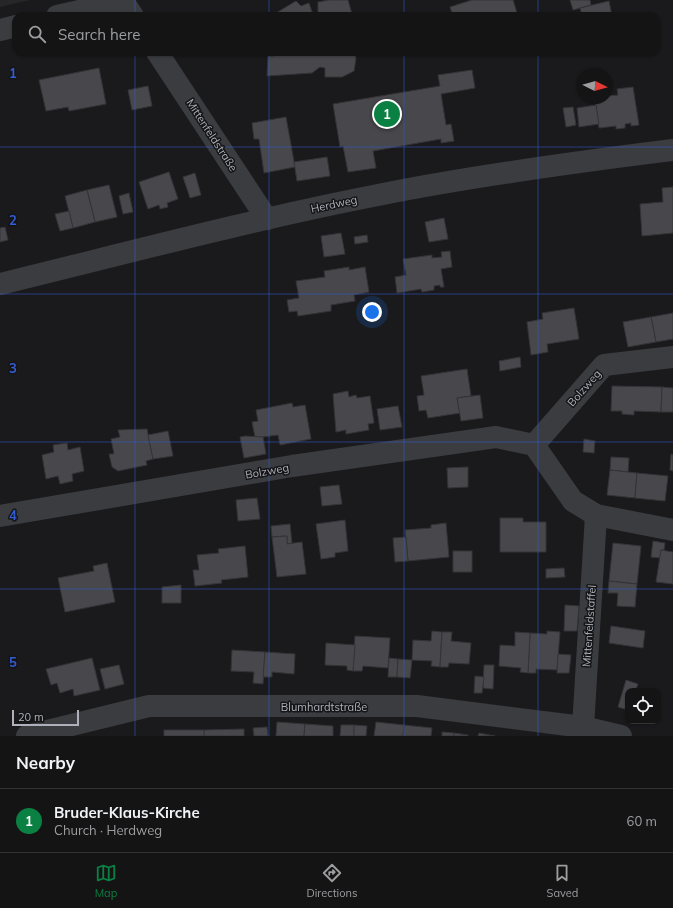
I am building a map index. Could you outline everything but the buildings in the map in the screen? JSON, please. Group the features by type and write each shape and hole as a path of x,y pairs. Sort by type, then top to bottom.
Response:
{"street":[{"path":"85,12 126,6"},
{"path":"0,30 12,27"},
{"name":"Mittenfeldstraße","path":"159,56 267,219"},
{"name":"Herdweg","path":"0,284 267,219 384,194 548,166 673,150"},
{"name":"Bolzweg","path":"0,516 292,466 496,437 534,445 604,365 673,357"},
{"path":"534,445 573,501 596,515 673,530"},
{"name":"Mittenfeldstaffel","path":"581,731 596,515"},
{"name":"Blumhardtstraße","path":"27,736 149,706 417,706 621,736"}],"shaded area":[{"path":"0,0 30,0 0,7"}],"place":[{"name":"Bruder-Klaus-Kirche","path":"387,114"}]}
